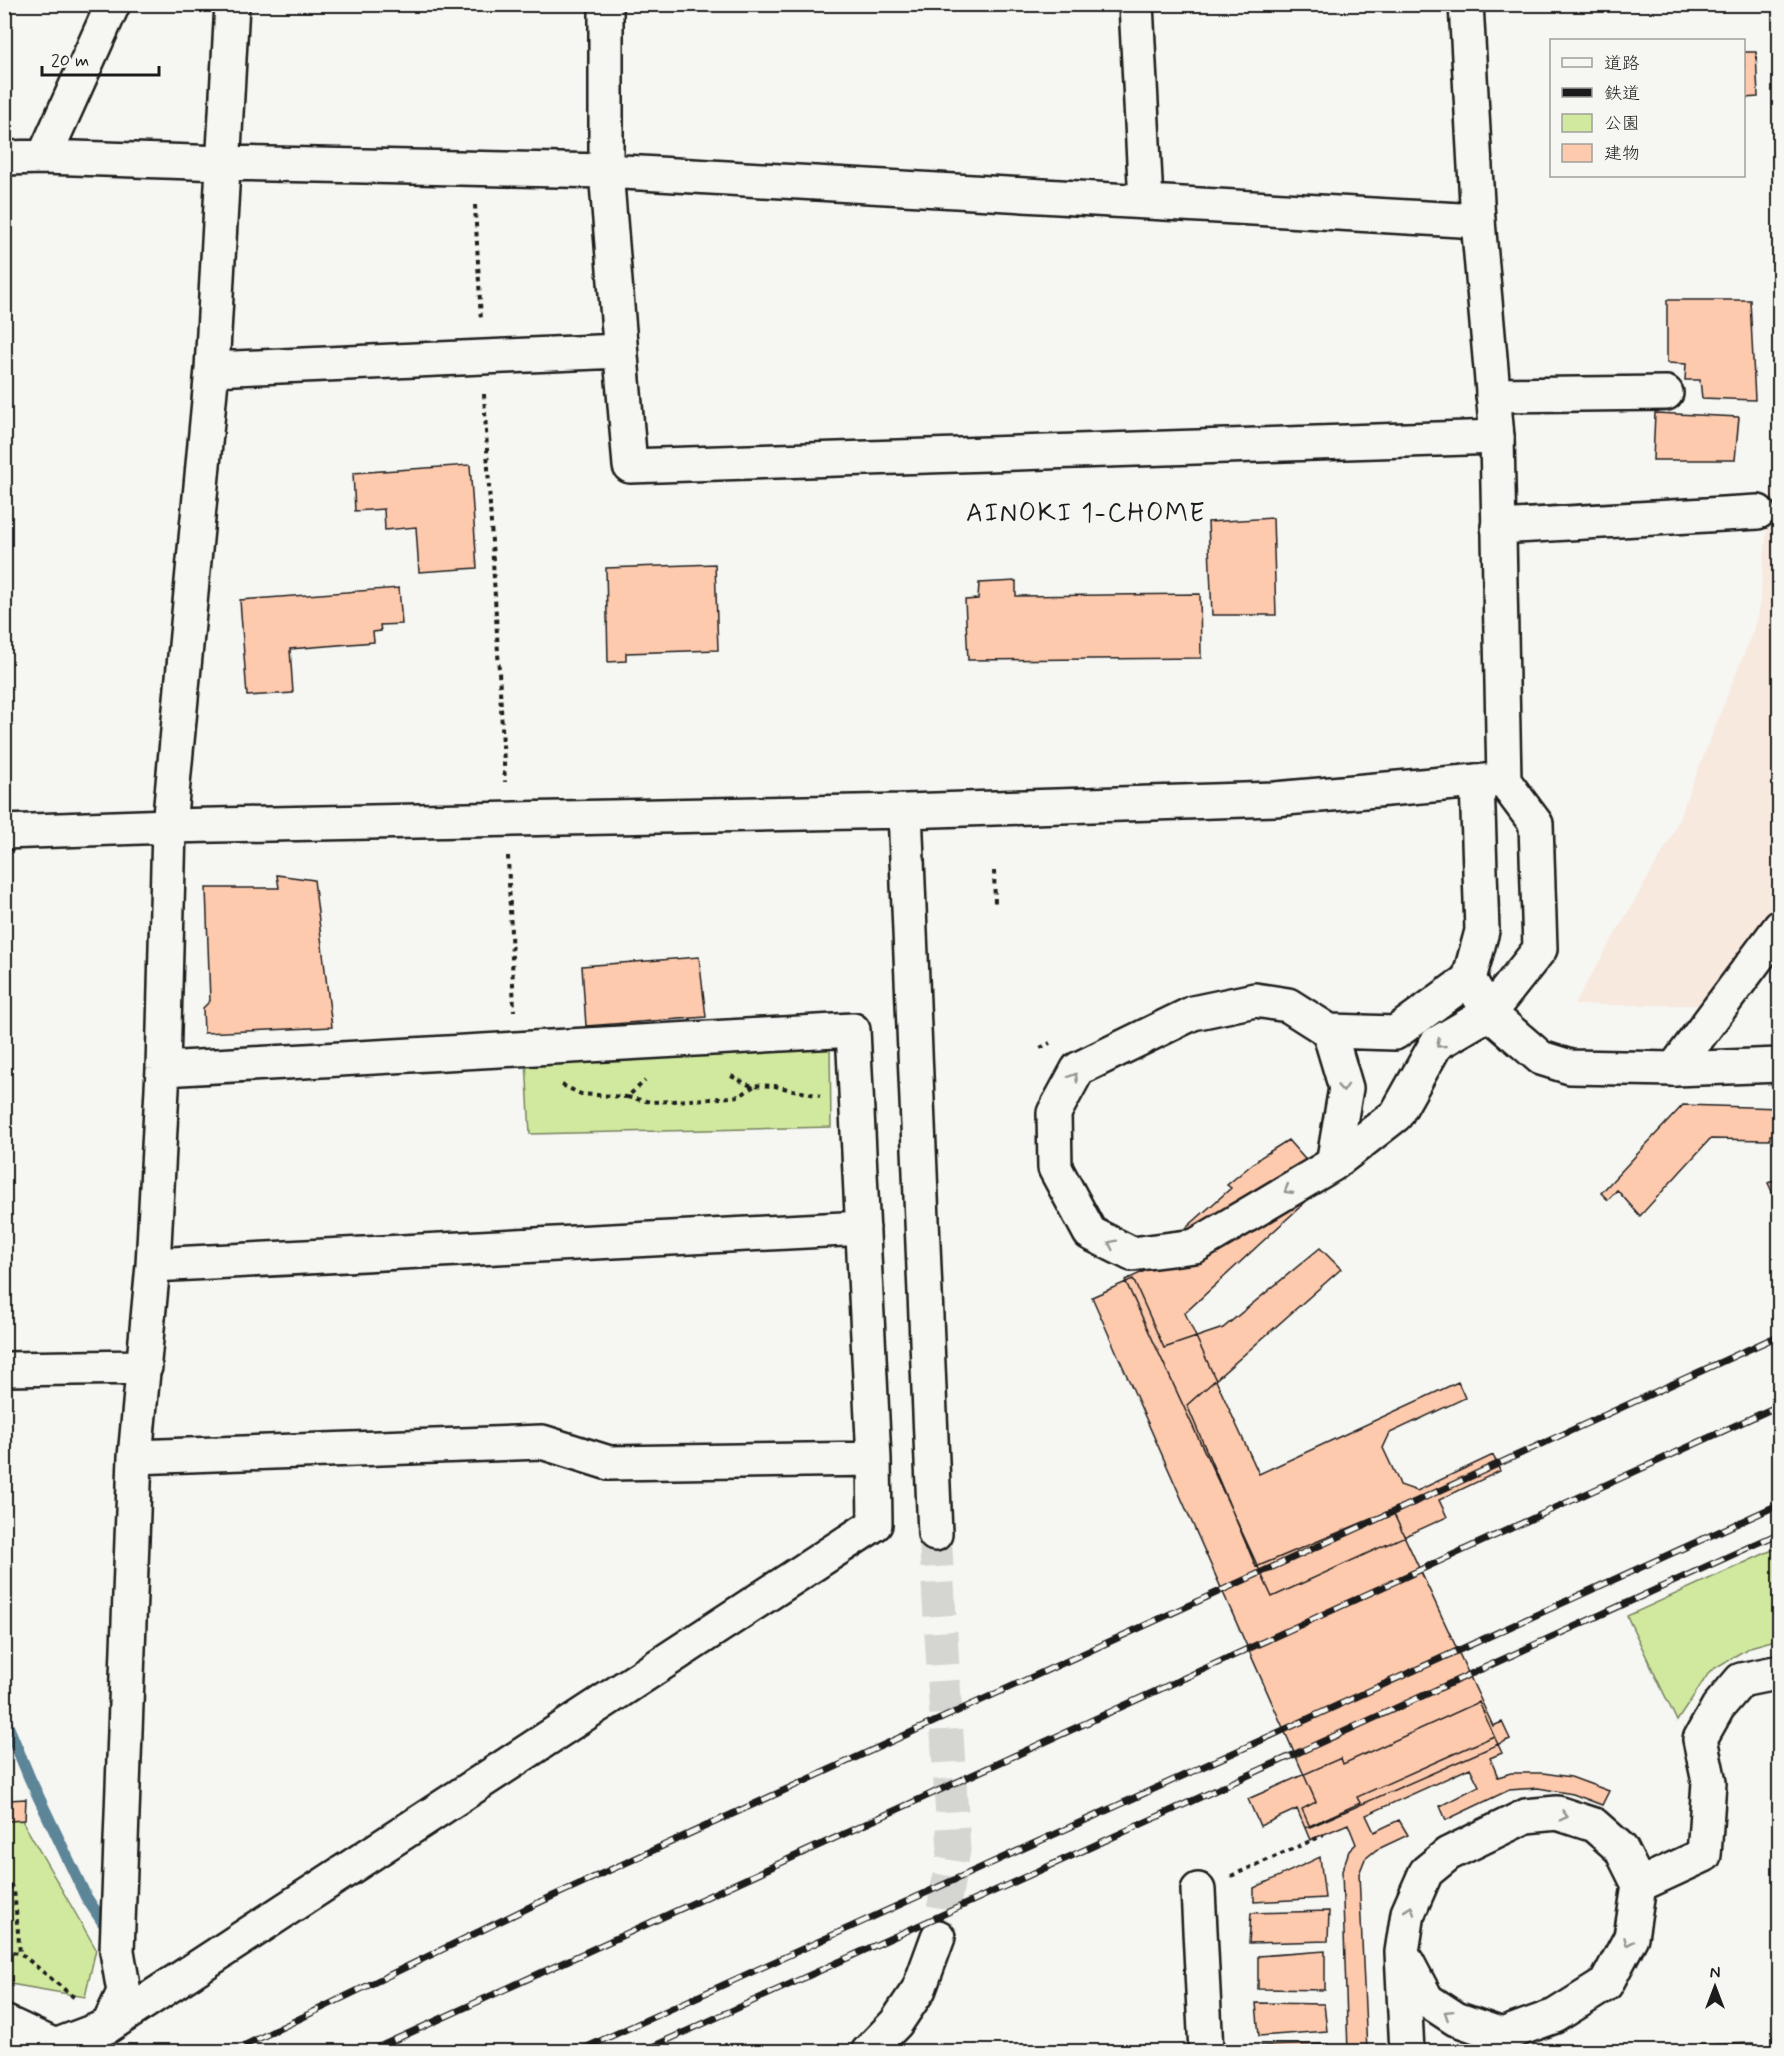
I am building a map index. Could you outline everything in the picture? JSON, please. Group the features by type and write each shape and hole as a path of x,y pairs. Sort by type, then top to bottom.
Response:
{"street":[{"path":"44,157 113,4"},
{"path":"108,2026 124,1992 117,1951 135,1457 153,1265 164,1069 169,826 212,369 232,4"},
{"path":"606,4 606,171 630,466 1497,437"},
{"path":"1136,4 1146,202"},
{"path":"4,832 169,826 905,811 1275,799 1490,781 1536,824 1540,949 1489,1013 1436,1044 1396,1115 1333,1164 1195,1246 1132,1254 1090,1233 1056,1168 1054,1113 1078,1069 1193,1013 1255,1000 1288,1005 1329,1032 1395,1034 1469,979 1482,931 1490,781 1498,527 1497,437 1478,221 1466,4"},
{"path":"4,158 44,157 606,171 1478,221"},
{"path":"212,369 620,351"},
{"path":"1493,395 1666,393"},
{"path":"1498,527 1758,512"},
{"path":"905,811 935,1534"},
{"path":"1674,1069 1779,927"},
{"path":"1469,979 1489,1013 1541,1058 1570,1067 1674,1069 1779,1065"},
{"path":"4,2022 55,2046 108,2026 875,1524 874,1459 853,1030 164,1069"},
{"path":"1329,1032 1346,1088 1333,1164"},
{"path":"153,1265 862,1228"},
{"path":"4,1369 144,1367"},
{"path":"135,1457 542,1442 609,1463 874,1459"},
{"path":"1640,1885 1704,1855 1709,1782 1700,1739 1718,1707 1742,1680 1779,1672"},
{"path":"1402,1952 1427,2000 1495,2043 1555,2016 1606,1984 1631,1937 1640,1885 1621,1849 1594,1826 1557,1813 1526,1816 1448,1854 1426,1872 1408,1913 1402,1952 1407,2052"},
{"path":"1198,1890 1206,2052"},
{"path":"868,2052 896,2024 919,1989 938,1937"}],"path":[{"path":"473,168 507,819"},
{"path":"508,856 516,1048"},
{"path":"994,871 995,903"},
{"path":"725,1072 748,1085 775,1086 820,1096 856,1095"},
{"path":"627,1097 643,1082 653,1079"},
{"path":"556,1082 581,1094 627,1097 651,1102 740,1096 755,1085"},
{"path":"1198,1890 1324,1835"},
{"path":"4,1878 14,1890 20,1953"},
{"path":"4,1951 20,1953 108,2026"}],"shaded area":[{"path":"1779,410 1779,898 1699,1005 1574,1005 1671,838 1758,618"}],"green space":[{"path":"830,1046 831,1127 530,1134 526,1061"},
{"path":"1779,1547 1779,1639 1750,1647 1710,1671 1677,1721 1627,1616"},
{"path":"4,1810 16,1810 96,1949 85,1997 5,1983"}],"building":[{"path":"1745,52 1756,52 1758,97 1745,98"},
{"path":"1667,300 1750,300 1755,400 1702,398 1700,380 1685,380 1686,364 1667,363"},
{"path":"1655,413 1739,417 1735,460 1653,460"},
{"path":"470,465 477,568 419,572 416,527 385,530 384,509 355,511 353,473"},
{"path":"1273,518 1276,615 1212,615 1208,522"},
{"path":"715,564 718,650 626,653 626,661 608,662 606,568"},
{"path":"1016,581 1016,596 1200,594 1201,658 968,660 965,600 978,599 979,583"},
{"path":"399,588 402,624 380,625 381,631 373,632 374,642 290,649 293,693 247,696 240,600"},
{"path":"277,875 314,880 332,1027 204,1033 203,1008 210,1001 206,888 279,888"},
{"path":"699,957 706,1017 586,1026 582,966"},
{"path":"1683,1105 1780,1108 1780,1135 1770,1135 1770,1140 1710,1139 1640,1216 1617,1190 1608,1200 1601,1193"},
{"path":"1288,1140 1326,1183 1185,1313 1259,1474 1458,1382 1465,1398 1390,1433 1383,1448 1400,1485 1417,1491 1493,1455 1500,1471 1439,1500 1447,1517 1272,1597 1125,1280 1167,1261 1159,1252 1231,1188 1227,1185 1261,1157"},
{"path":"1780,1178 1780,1209 1768,1183"},
{"path":"1320,1248 1341,1269 1187,1405 1256,1567 1392,1510 1493,1726 1502,1722 1510,1739 1310,1827 1302,1809 1316,1802 1092,1297 1133,1279 1164,1348 1223,1328"},
{"path":"1479,1702 1494,1736 1357,1797 1360,1803 1305,1828 1297,1809 1260,1826 1248,1799 1341,1758 1343,1764"},
{"path":"1494,1736 1502,1753 1490,1758 1498,1777 1511,1773 1543,1773 1571,1777 1609,1791 1602,1805 1573,1794 1538,1788 1509,1790 1446,1820 1440,1806 1479,1786 1470,1768 1366,1815 1374,1832 1399,1820 1408,1835 1376,1850 1365,1859 1359,1874 1367,2052 1348,2052 1342,1871 1349,1851 1356,1844 1348,1824 1310,1840 1305,1828 1360,1803 1357,1797"},
{"path":"26,1799 25,1820 9,1821 8,1800"},
{"path":"1320,1857 1325,1898 1254,1902 1254,1888"},
{"path":"1329,1911 1328,1941 1249,1943 1251,1913"},
{"path":"1325,1951 1325,1990 1258,1989 1258,1956"},
{"path":"1256,2003 1324,2004 1327,2031 1259,2036"},
{"path":"1780,2034 1780,2052 1697,2052 1697,2045 1754,2043 1755,2050 1774,2049 1773,2035"},
{"path":"1329,2044 1330,2052 1261,2052 1261,2046"}],"waterway":[{"path":"1780,450 1778,470 1780,473"},
{"path":"4,1717 30,1779 86,1897 104,1924"}],"tunnel":[{"path":"935,1534 954,1850 938,1937"}],"railway":[{"path":"231,2052 540,1902 1780,1335"},
{"path":"368,2052 1780,1405"},
{"path":"576,2052 1780,1504"},
{"path":"641,2052 1780,1533"}],"district":[{"name":"AINOKI 1-CHOME","path":"1086,512"}]}
